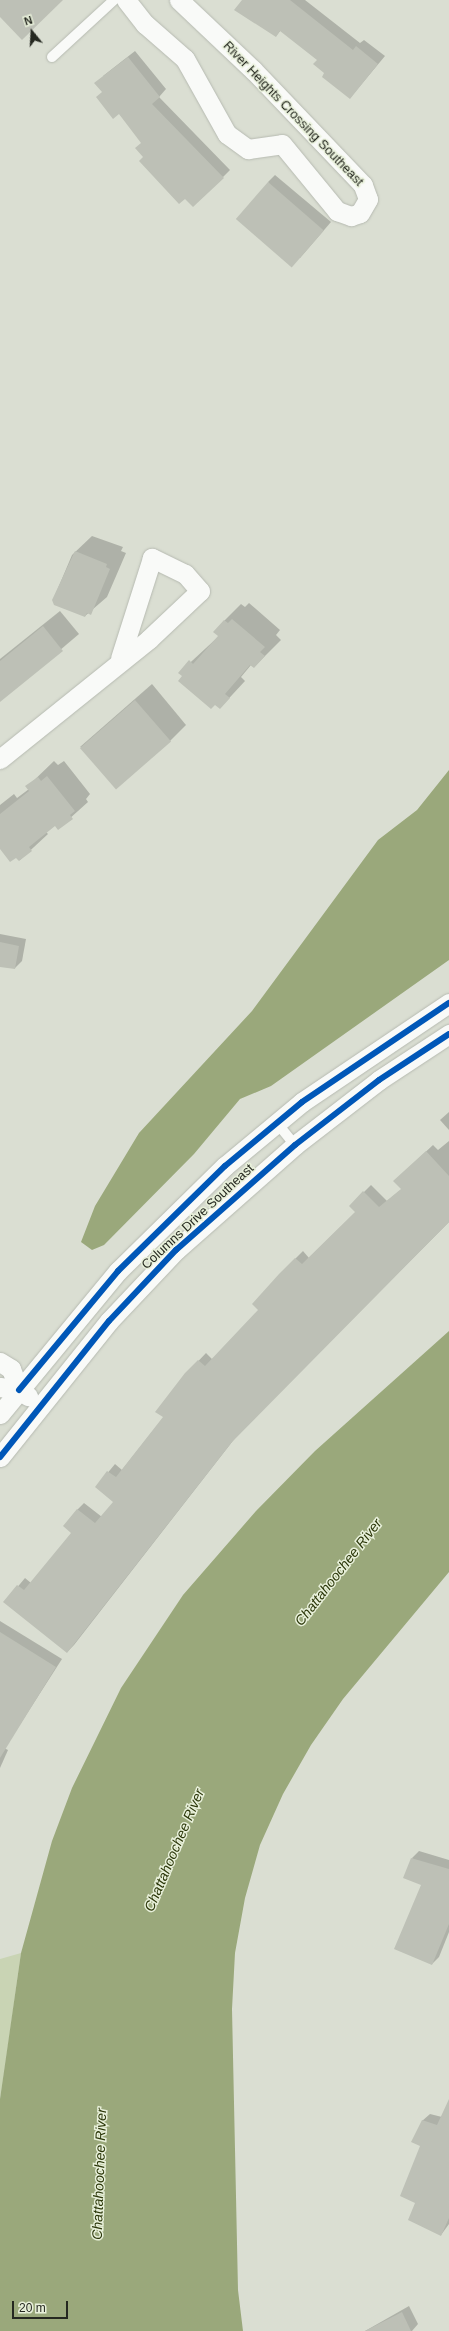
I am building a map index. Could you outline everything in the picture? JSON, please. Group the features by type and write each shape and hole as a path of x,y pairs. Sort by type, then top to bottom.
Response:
{"street":[{"name":"River Heights Crossing Southeast","path":"126,0 145,24 169,41 185,59 227,134 248,149 282,144 337,211 351,216 360,213 368,199 363,185 253,70 179,0"},
{"path":"0,759 120,658 149,639 200,591 185,574 152,558 120,658"},
{"name":"Columns Drive Southeast","path":"0,1414 123,1265 225,1166 277,1123 342,1073 449,1003"},
{"name":"Columns Drive Southeast","path":"0,1457 40,1406 140,1287 242,1189 295,1145 379,1080 449,1034"},
{"path":"0,1362 11,1369 19,1390"},
{"path":"0,1387 19,1390 40,1406"}],"lane":[{"path":"52,57 114,0"},
{"path":"277,1123 295,1145"}],"shaded area":[{"path":"21,1953 10,2031 0,2099 0,1959"}],"water":[{"path":"449,770 449,960 271,1086 240,1099 194,1154 104,1245 92,1250 81,1242 95,1206 139,1133 252,1011 378,840 417,810"},
{"name":"Chattahoochee River","path":"449,1331 449,1572 343,1699 311,1745 283,1794 260,1845 245,1898 235,1953 232,2009 238,2290 243,2331 0,2331 0,2099 21,1953 52,1841 72,1788 121,1688 183,1595 256,1511 315,1451"}],"building":[{"path":"0,0 63,0 22,40 0,17"},
{"path":"242,0 290,0 353,50 356,46 378,64 350,99 322,77 324,73 313,64 317,60 280,31 276,37 234,10"},
{"path":"128,57 160,97 152,104 224,178 193,207 185,199 179,204 139,161 143,157 135,148 141,143 119,114 113,119 96,97 102,92 94,83"},
{"path":"268,182 324,231 292,268 236,219"},
{"path":"75,551 107,564 106,567 110,569 91,615 87,613 85,617 54,605 52,600"},
{"path":"232,619 265,647 260,652 265,656 254,668 250,665 225,694 230,698 220,709 215,705 211,709 178,681 182,676 178,673 189,660 193,664 218,636 213,632 224,620 228,623"},
{"path":"43,626 63,651 0,702 0,661"},
{"path":"135,700 171,742 116,789 80,748"},
{"path":"47,776 75,811 70,815 73,819 58,830 55,826 29,847 32,851 19,861 16,858 10,862 0,849 0,814 29,791 25,786 38,777 41,781"},
{"path":"0,942 19,946 15,969 0,967"},
{"path":"426,1151 449,1176 449,1222 232,1442 67,1653 3,1602 17,1585 24,1590 71,1533 63,1526 77,1509 95,1523 113,1502 95,1487 107,1471 116,1477 163,1417 155,1412 185,1373 198,1360 205,1366 258,1310 252,1304 279,1274 295,1258 302,1264 355,1212 349,1206 363,1191 379,1207 401,1189 393,1181"},
{"path":"0,1632 56,1667 0,1758"},
{"path":"411,1858 449,1869 449,1924 432,1965 394,1949 421,1885 403,1878"},
{"path":"449,2099 449,2218 441,2236 408,2220 415,2203 400,2196 420,2146 411,2142 422,2120 437,2125"},
{"path":"402,2312 411,2331 365,2331"}],"cycle path":[{"path":"19,1390 118,1271 225,1166 302,1102 449,1003"},
{"path":"0,1457 109,1321 176,1250 295,1145 379,1080 449,1034"}]}
